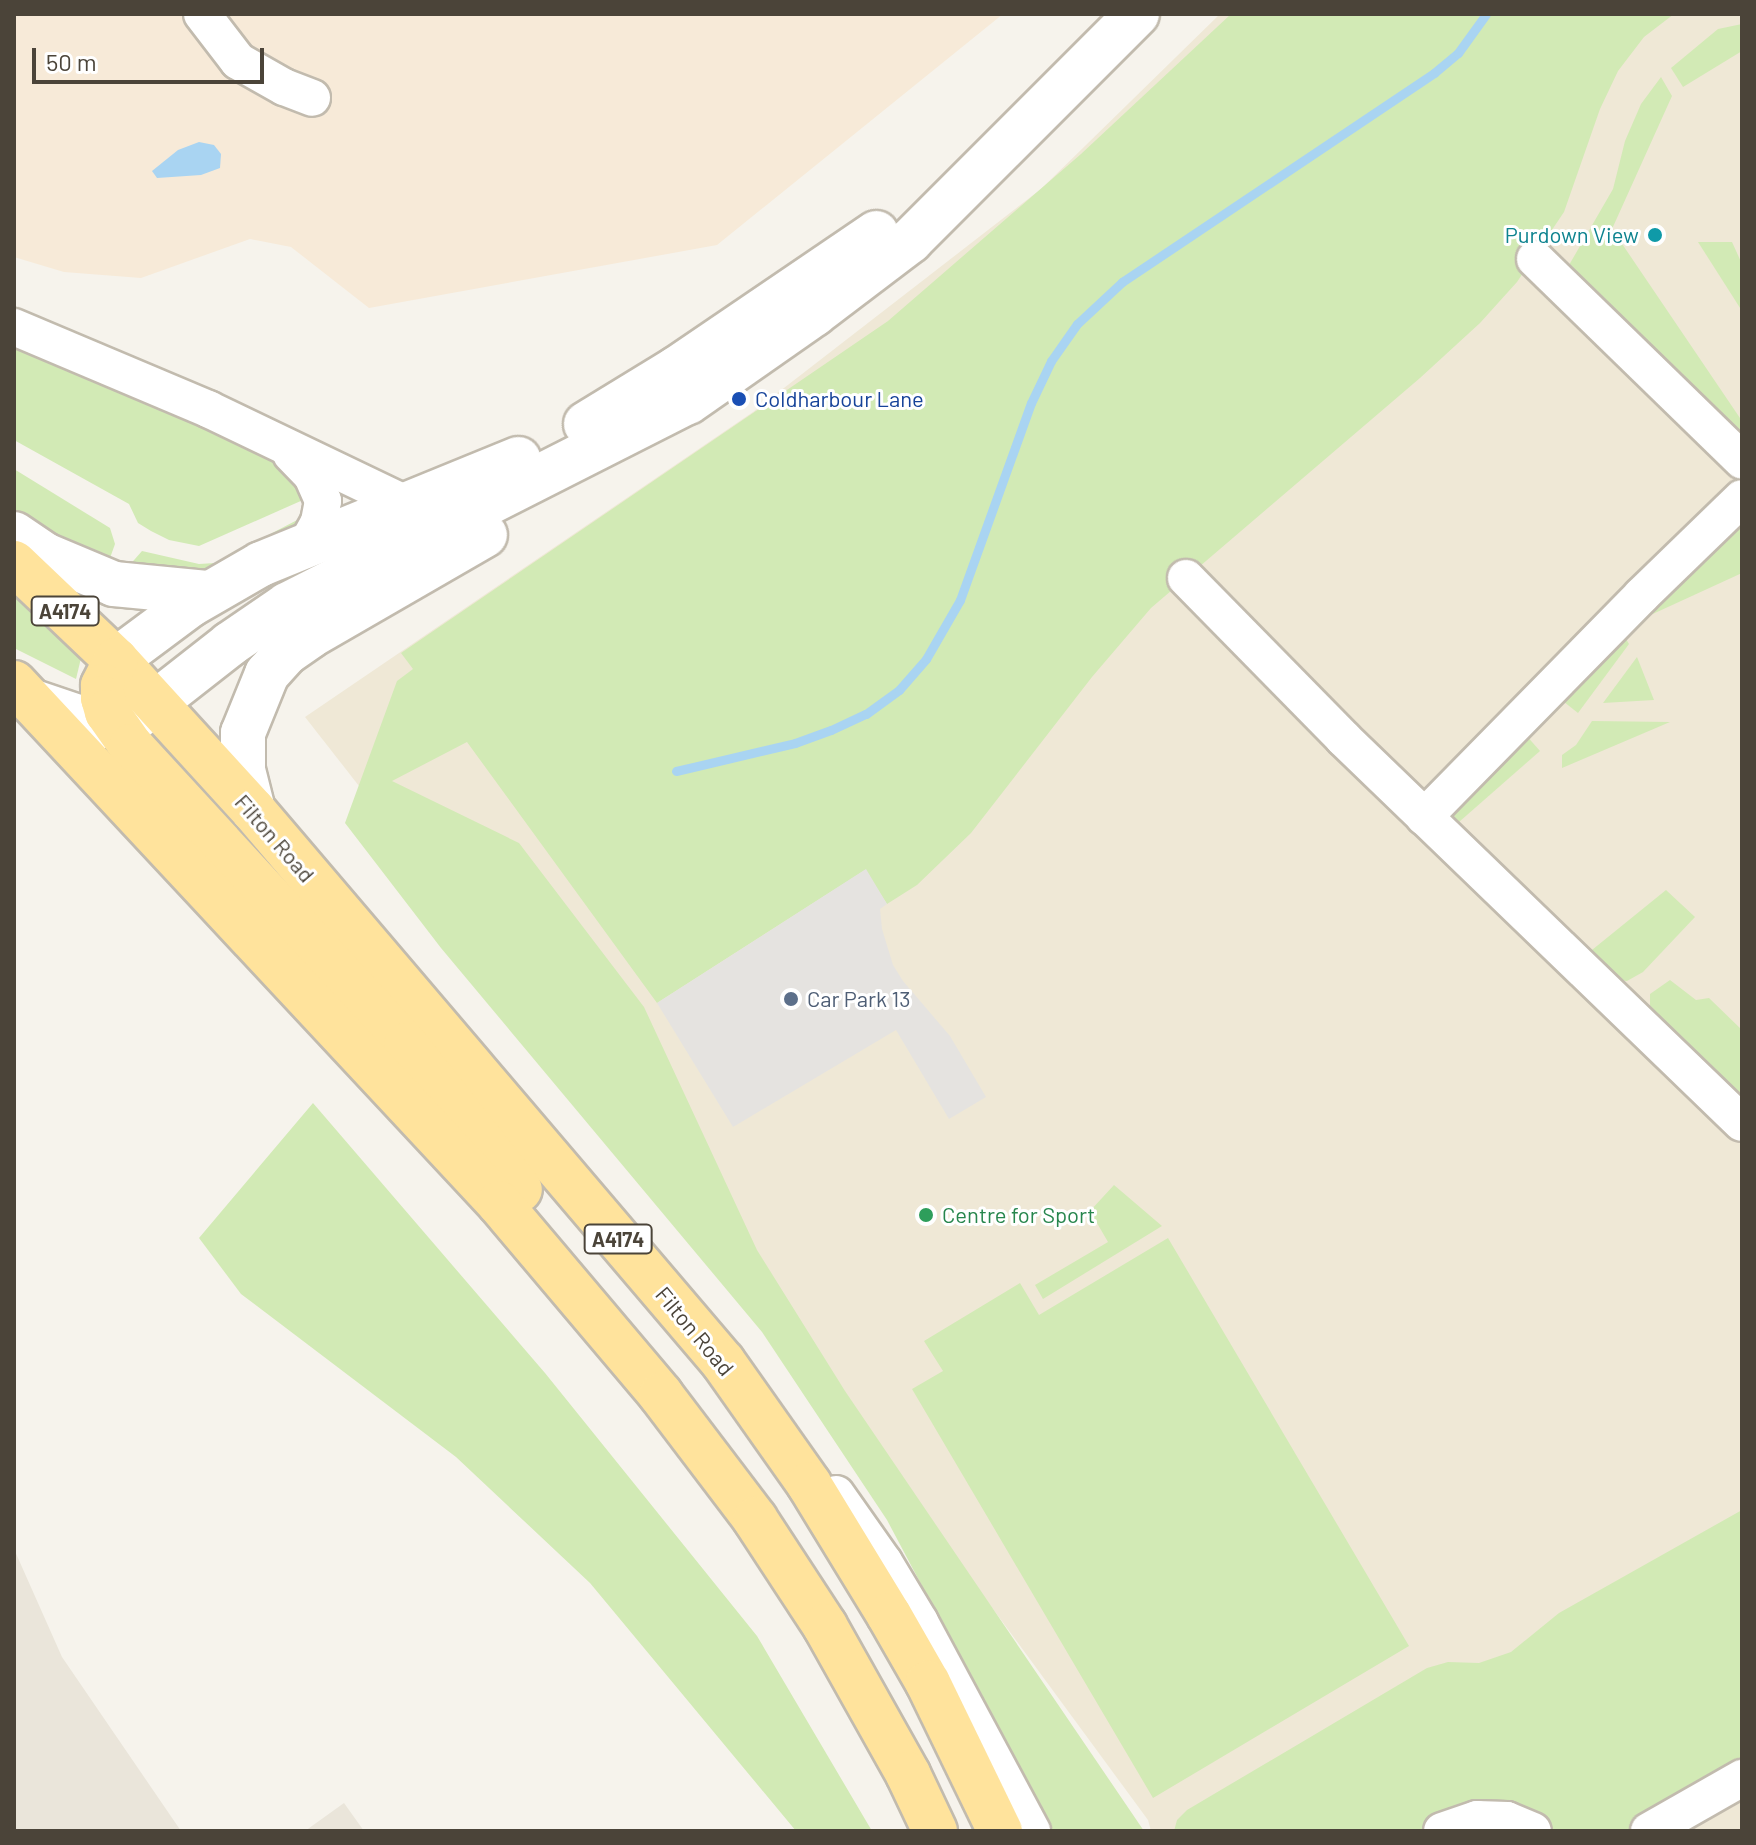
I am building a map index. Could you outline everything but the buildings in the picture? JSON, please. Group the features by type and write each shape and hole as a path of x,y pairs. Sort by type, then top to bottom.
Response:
{"main road":[{"name":"A4174","path":"14,563 158,703"},
{"path":"116,660 103,686 107,712 116,726 197,822 406,1045 509,1172 593,1311"},
{"name":"A4174","path":"24,693 456,1157 593,1311 755,1519 818,1614 908,1774 935,1831"},
{"name":"Filton Road","path":"158,703 253,810 723,1362 809,1484 882,1603 928,1683 1000,1831"}],"street":[{"path":"202,14 238,61 284,87 312,98"},
{"path":"253,810 243,770 243,733 256,693 267,674 286,653 310,636 489,533 688,402 910,241 1137,14"},
{"path":"116,660 207,593 308,542 408,505 536,451 643,390 878,231 1052,98"},
{"path":"1535,259 1742,460"},
{"path":"14,327 279,441 408,505"},
{"path":"24,693 75,718 116,726 158,703 230,644 287,605 688,402"},
{"path":"279,441 312,476 321,493 322,512 308,542"},
{"path":"1424,817 1742,498"},
{"path":"14,534 45,555 114,584 207,593"},
{"path":"1186,578 1424,817 1742,1123"},
{"path":"723,1362 804,1452 884,1562 1032,1831"},
{"path":"1649,1831 1742,1778"},
{"path":"1442,1831 1477,1819 1507,1820 1533,1831"}],"shaded area":[{"path":"14,14 1003,14 717,245 369,308 291,247 250,239 141,278 64,272 14,257"},
{"path":"1220,14 1742,14 1742,1831 1151,1831 1148,1820 838,1398 305,717 753,412 1041,189"},
{"name":"Car Park 13","path":"866,869 887,904 880,909 882,929 893,965 950,1036 986,1097 949,1119 896,1030 733,1127 657,1003"},
{"path":"14,1549 62,1657 181,1831 14,1831"},
{"path":"344,1803 364,1831 305,1831"}],"green space":[{"path":"1231,14 1674,14 1644,37 1618,71 1600,109 1564,212 1517,282 1480,323 1420,378 1151,608 1092,677 971,833 917,885 887,904 865,870 657,1003 467,742 392,781 519,843 644,1007 757,1250 845,1391 1144,1831 1052,1831 887,1520 762,1332 441,948 345,823 397,681 413,669 401,653 888,321 1081,154"},
{"path":"1742,24 1742,51 1683,87 1671,68 1718,29"},
{"path":"1661,77 1672,96 1612,229 1742,421 1742,447 1565,272 1613,189 1625,141 1641,104"},
{"path":"1698,242 1732,242 1742,264 1742,311"},
{"path":"14,342 232,432 290,470 303,500 199,546 169,540 151,531 138,523 129,504 14,440"},
{"path":"14,469 110,528 115,544 105,572 14,520"},
{"path":"1742,517 1742,573 1644,618"},
{"path":"301,518 300,526 207,573 127,568 142,551 199,564 215,563"},
{"path":"14,592 82,654 76,679 14,648"},
{"path":"1620,629 1629,644 1578,713 1559,698"},
{"path":"1637,657 1654,700 1603,703"},
{"path":"1592,721 1670,722 1562,768 1562,755 1576,745"},
{"path":"1525,734 1540,751 1451,829 1445,820"},
{"path":"1666,890 1695,917 1643,972 1627,981 1617,980 1587,954"},
{"path":"1670,980 1696,1000 1709,998 1742,1030 1742,1093 1733,1093 1650,1012 1650,994"},
{"path":"313,1103 545,1373 757,1636 872,1831 796,1831 590,1583 456,1457 241,1294 199,1238"},
{"path":"1114,1185 1162,1226 1043,1299 1035,1285 1108,1242 1090,1211"},
{"path":"1168,1238 1409,1646 1153,1798 912,1389 943,1371 924,1341 1020,1283 1039,1315"},
{"path":"1742,1510 1742,1778 1649,1831 1174,1831 1177,1820 1187,1810 1427,1668 1448,1662 1479,1663 1511,1652 1559,1613"}],"water":[{"path":"199,142 214,145 221,154 220,168 201,175 157,178 152,171 178,150"}],"waterway":[{"path":"676,771 795,743 831,730 866,714 899,690 926,659 960,600 1031,403 1051,361 1077,324 1122,282 1434,73 1458,53 1486,14"}],"place":[{"name":"Purdown View","path":"1655,235"},
{"name":"Coldharbour Lane","path":"739,399"},
{"name":"Car Park 13","path":"791,999"},
{"name":"Centre for Sport","path":"926,1215"}]}
